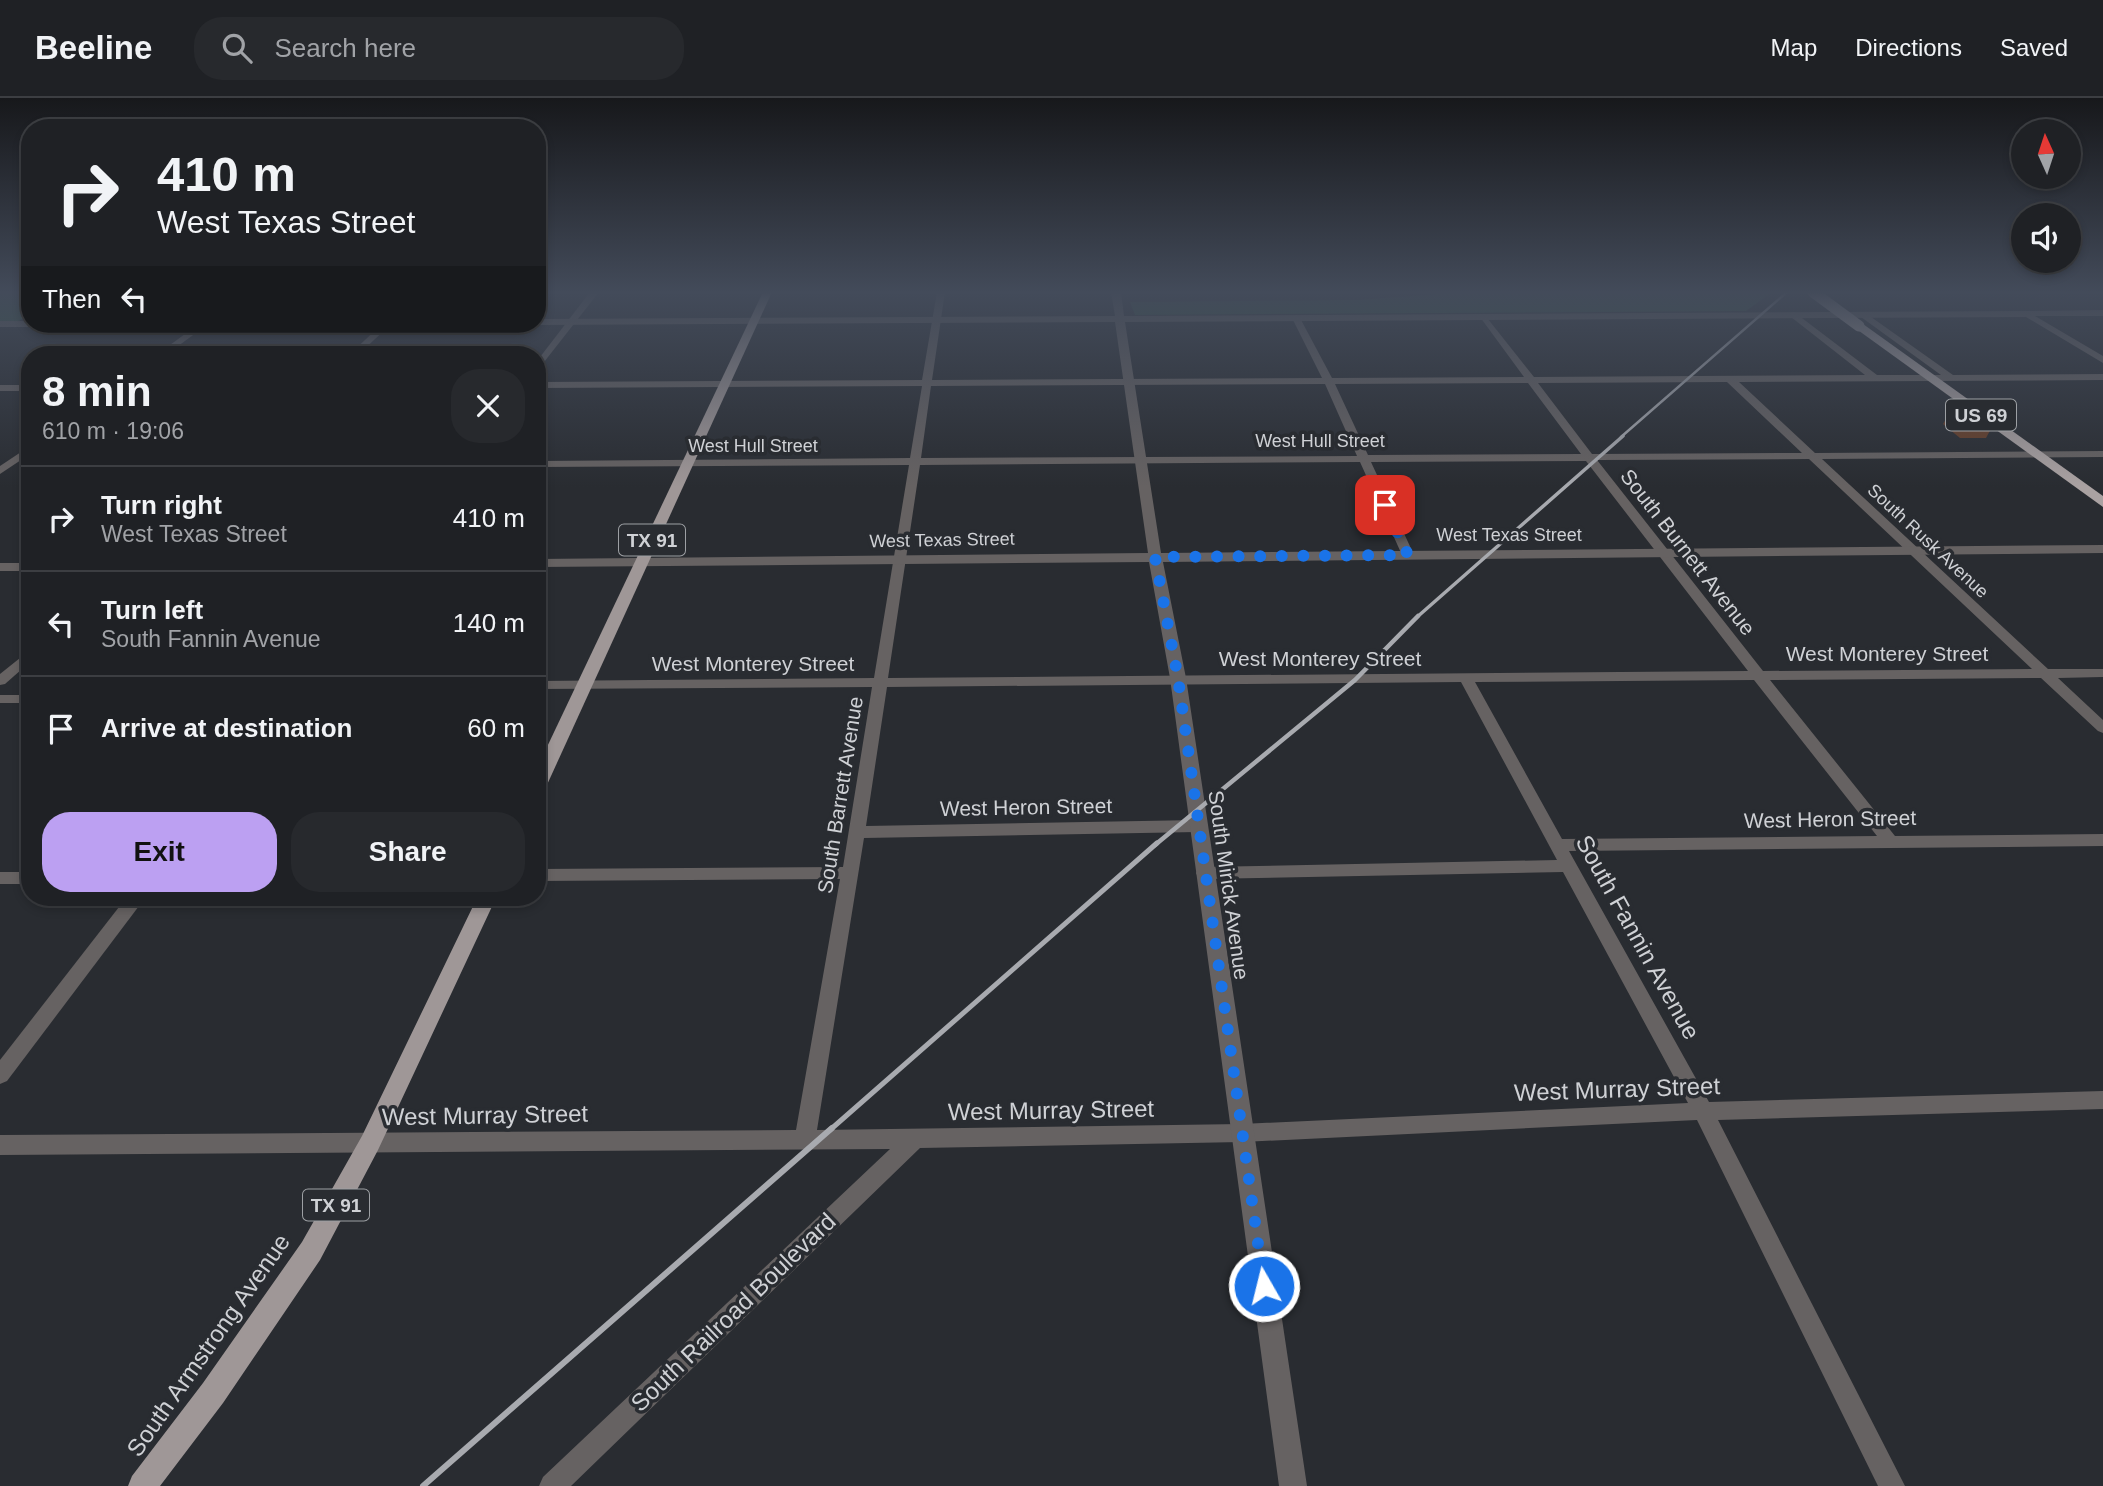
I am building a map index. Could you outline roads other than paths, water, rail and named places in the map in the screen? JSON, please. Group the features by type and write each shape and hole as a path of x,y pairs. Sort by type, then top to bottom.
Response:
{"highway":[{"name":"US 69","path":"1904,357 2103,503"}],"main road":[{"name":"TX 91","path":"546,768 737,357"},
{"name":"South Armstrong Avenue","path":"142,1486 213,1393 311,1251 370,1143 482,906"}],"street":[{"name":"South Barrett Avenue","path":"805,1138 932,357"},
{"name":"South Mirick Avenue","path":"1126,357 1155,557 1178,678 1197,827 1293,1486"},
{"path":"1316,357 1408,555"},
{"name":"South Burnett Avenue","path":"1516,357 1662,554 1890,841"},
{"path":"1847,357 1874,378"},
{"path":"1917,357 1951,378"},
{"path":"546,385 2103,377"},
{"name":"South Rusk Avenue","path":"1730,379 2103,728"},
{"path":"0,388 21,388"},
{"name":"West Hull Street","path":"546,464 2103,454"},
{"path":"2,468 21,455"},
{"path":"2,468 21,467"},
{"name":"West Texas Street","path":"546,563 2103,550"},
{"path":"0,567 21,567"},
{"path":"0,681 21,662"},
{"name":"West Monterey Street","path":"546,685 2103,673"},
{"name":"South Fannin Avenue","path":"1466,679 1703,1111 1892,1486"},
{"path":"0,699 21,699"},
{"name":"West Heron Street","path":"857,832 1197,827"},
{"name":"West Heron Street","path":"1558,845 2103,840"},
{"path":"1204,873 1569,866"},
{"path":"546,875 849,873"},
{"path":"0,878 21,878"},
{"path":"0,1075 130,906"},
{"name":"West Murray Street","path":"0,1145 915,1139 1242,1133 1703,1111 2103,1100"},
{"name":"South Railroad Boulevard","path":"552,1486 915,1139"}],"railway":[{"path":"1621,437 1713,357"},
{"path":"1416,618 1623,436"},
{"path":"1155,845 1355,680 1416,618"},
{"path":"830,1130 1157,843"},
{"path":"423,1486 832,1128"}]}
